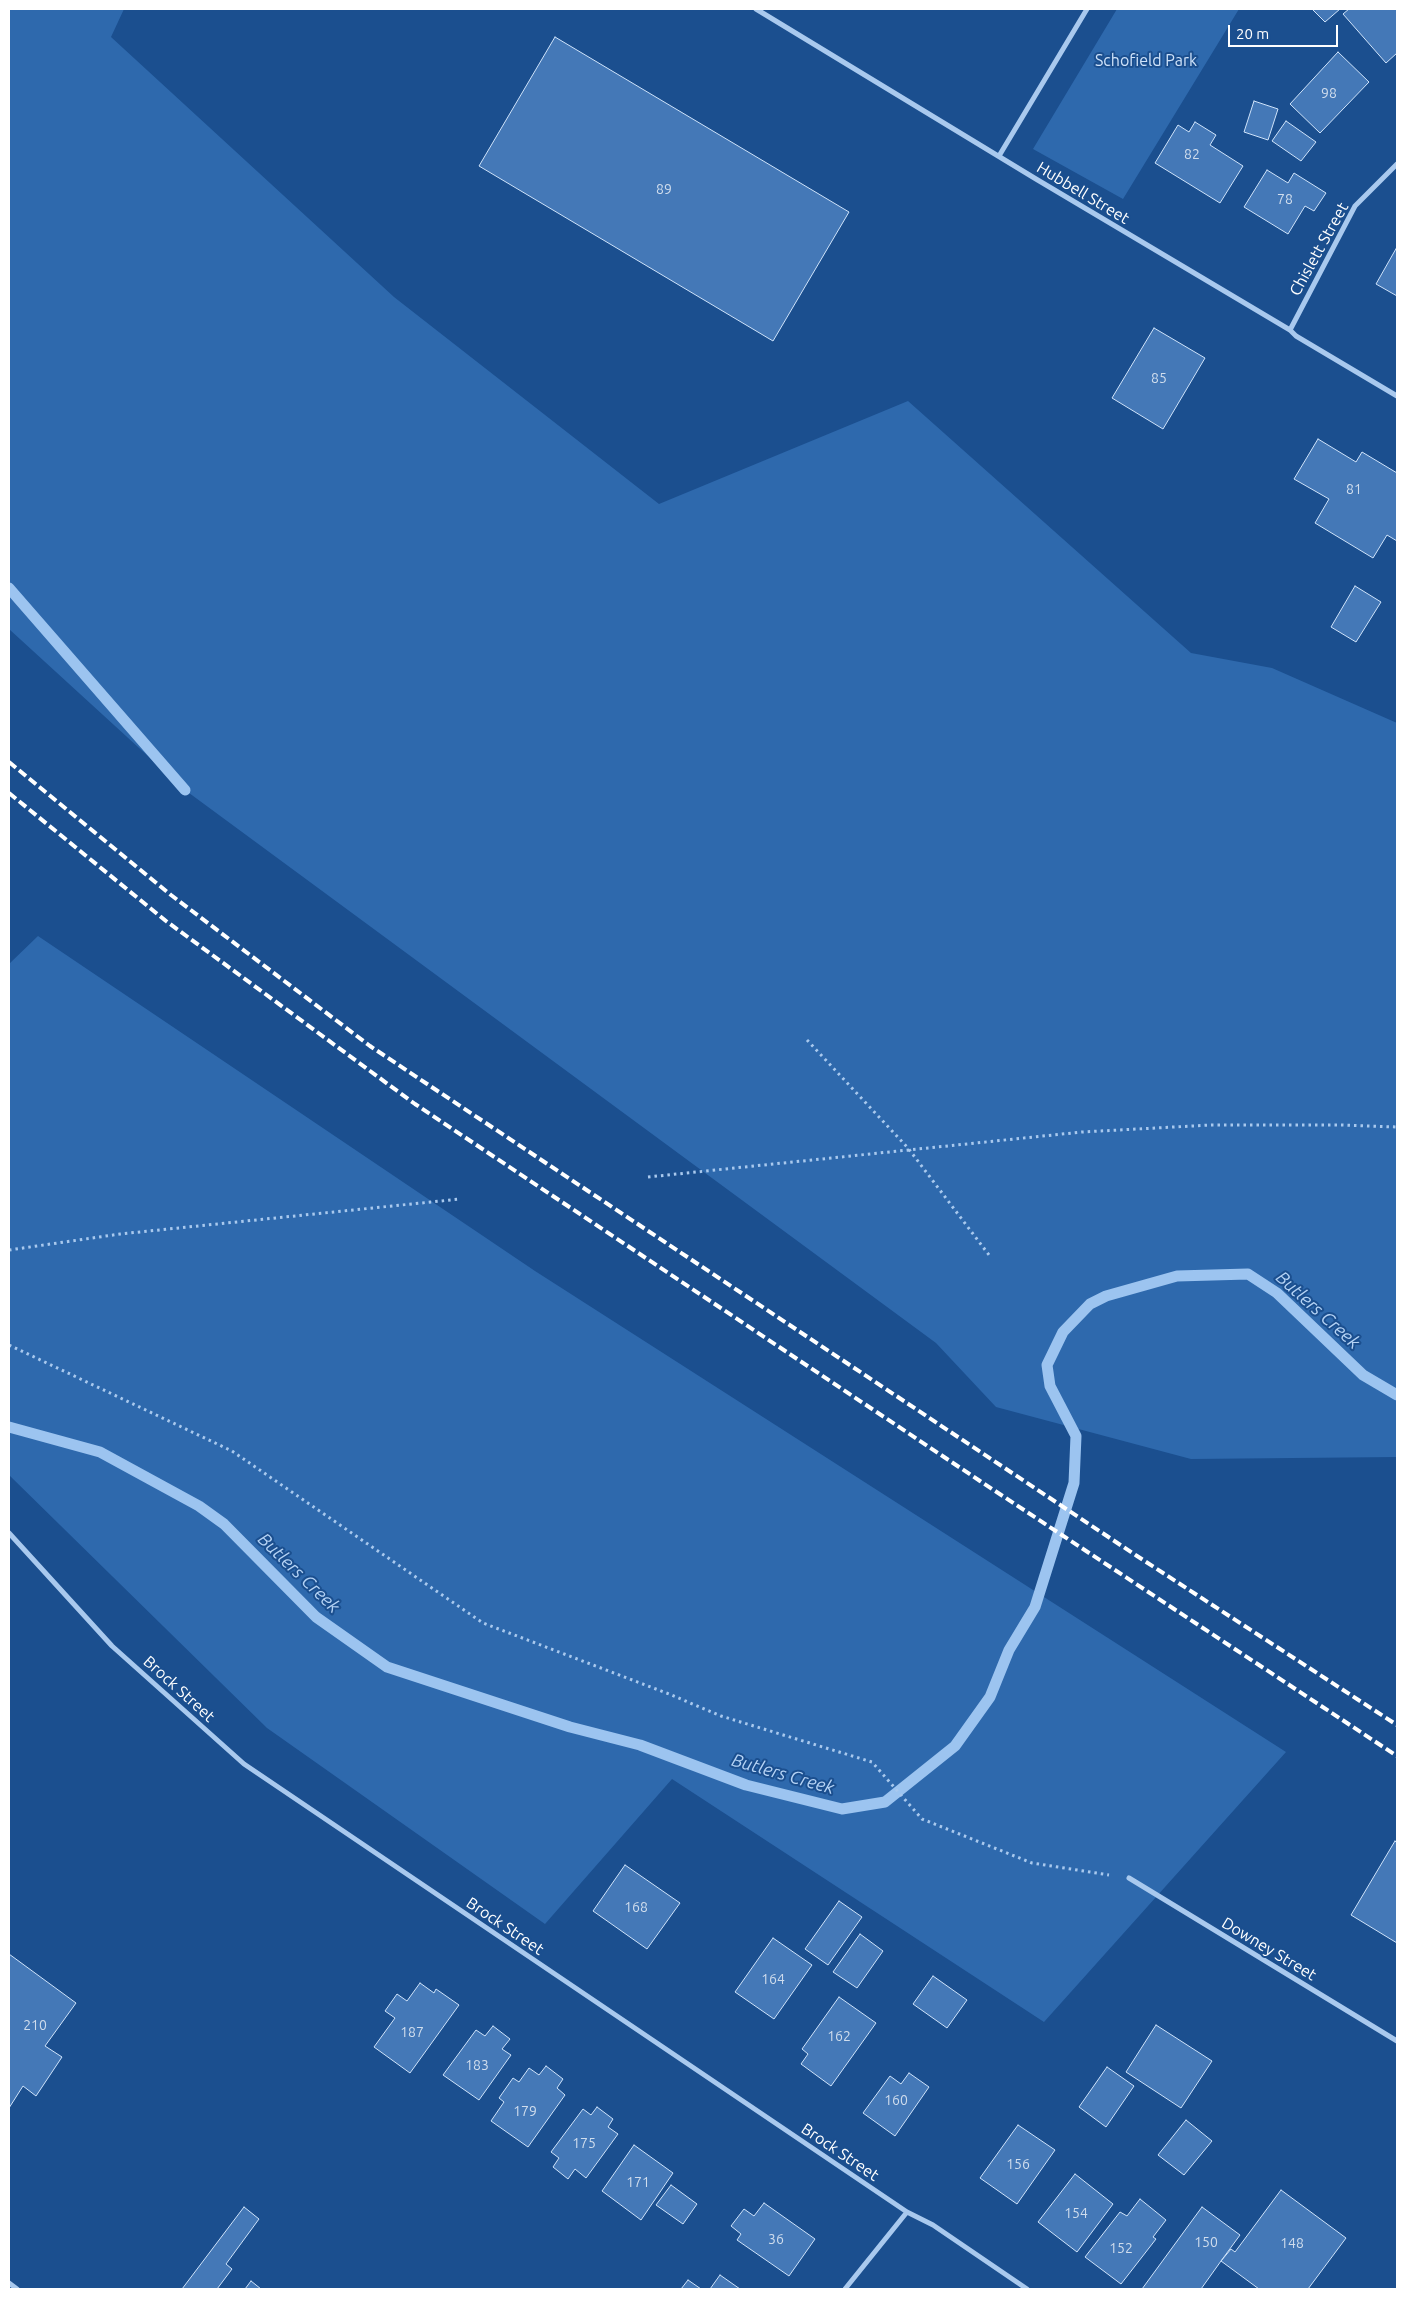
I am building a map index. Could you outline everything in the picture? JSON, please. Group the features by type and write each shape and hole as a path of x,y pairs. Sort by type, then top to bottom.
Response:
{"street":[{"name":"Hubbell Street","path":"756,9 1397,396"},
{"path":"999,156 1087,9"},
{"name":"Chislett Street","path":"1290,330 1355,206 1397,164"},
{"name":"Brock Street","path":"9,1533 112,1646 244,1764 906,2212 933,2225 1027,2289"},
{"name":"Downey Street","path":"1129,1878 1397,2041"},
{"path":"845,2289 906,2212"},
{"path":"9,2283 17,2289"}],"path":[{"path":"807,1040 908,1148 989,1255"},
{"path":"648,1177 908,1148 1082,1132 1211,1125 1340,1125 1397,1128"},
{"path":"9,1250 120,1234 460,1199"},
{"path":"9,1345 232,1452 483,1623 669,1694 721,1716 872,1762 922,1820 1032,1863 1129,1878"}],"green space":[{"path":"9,9 124,9 111,37 394,297 659,504 908,401 1191,653 1272,668 1397,723 1397,1457 1191,1459 996,1407 936,1343 185,790 9,629"},
{"name":"Schofield Park","path":"1117,9 1239,9 1123,199 1033,149"},
{"path":"38,936 535,1271 1286,1752 1044,2022 672,1779 545,1924 267,1728 9,1475 9,964"}],"building":[{"path":"1312,9 1340,9 1325,22"},
{"path":"1349,9 1397,9 1397,53 1386,63 1343,14"},
{"path":"555,37 849,212 773,341 479,166"},
{"path":"1338,52 1369,82 1320,133 1290,104"},
{"path":"1254,101 1278,109 1268,140 1244,132"},
{"path":"1286,121 1316,142 1301,161 1272,141"},
{"path":"1195,122 1216,135 1210,145 1243,166 1220,203 1155,163 1178,125 1189,132"},
{"path":"1267,170 1288,183 1294,173 1326,193 1314,211 1305,206 1288,234 1244,207"},
{"path":"1397,247 1397,296 1376,284"},
{"path":"1154,328 1205,358 1163,429 1112,398"},
{"path":"1318,439 1356,462 1362,452 1397,473 1397,541 1387,535 1373,558 1315,523 1329,499 1294,479"},
{"path":"1355,586 1381,602 1356,642 1331,627"},
{"path":"1395,1841 1397,1843 1397,1943 1351,1915"},
{"path":"625,1865 680,1903 647,1949 593,1911"},
{"path":"839,1901 862,1917 828,1965 805,1949"},
{"path":"860,1934 883,1951 857,1988 833,1972"},
{"path":"773,1938 812,1965 774,2019 735,1992"},
{"path":"9,1954 76,2003 45,2046 62,2057 36,2096 23,2086 9,2108"},
{"path":"933,1976 967,2000 947,2028 913,2004"},
{"path":"420,1983 434,1993 436,1989 459,2005 410,2073 374,2047 395,2018 385,2011 397,1994 407,2001"},
{"path":"839,1997 876,2023 831,2086 801,2064 808,2054 802,2049"},
{"path":"1156,2025 1212,2061 1181,2108 1126,2072"},
{"path":"493,2026 510,2039 502,2049 511,2055 479,2100 443,2075 476,2030 485,2036"},
{"path":"546,2066 563,2079 557,2088 565,2095 528,2147 491,2121 504,2102 499,2098 513,2078 519,2082 529,2068 539,2075"},
{"path":"1107,2067 1134,2086 1106,2127 1079,2107"},
{"path":"909,2073 929,2087 895,2136 863,2113 890,2076 901,2084"},
{"path":"597,2107 613,2119 608,2127 618,2134 586,2178 575,2169 568,2179 553,2167 559,2158 551,2152 583,2109 591,2115"},
{"path":"1186,2120 1212,2141 1184,2175 1158,2155"},
{"path":"1018,2125 1055,2150 1017,2204 980,2178"},
{"path":"634,2145 673,2173 641,2220 602,2191"},
{"path":"1075,2174 1113,2204 1077,2252 1038,2222"},
{"path":"671,2185 697,2204 683,2224 656,2205"},
{"path":"1281,2190 1346,2238 1308,2289 1259,2289 1221,2261 1231,2249 1235,2252"},
{"path":"1140,2199 1166,2220 1153,2237 1156,2239 1121,2284 1085,2257 1120,2212 1127,2216"},
{"path":"764,2203 815,2239 789,2276 737,2240 741,2234 731,2226 744,2209 754,2216"},
{"path":"244,2207 259,2219 226,2264 232,2269 217,2289 182,2289"},
{"path":"1202,2207 1240,2235 1201,2289 1142,2289"},
{"path":"720,2275 740,2289 710,2289"},
{"path":"688,2280 701,2289 681,2289"},
{"path":"251,2281 261,2289 245,2289"}],"waterway":[{"path":"9,588 185,790"},
{"name":"Butlers Creek","path":"9,1427 100,1452 199,1506 224,1524 316,1617 387,1667 570,1727 640,1745 746,1785 842,1809 885,1802 955,1746 990,1697 1009,1650 1035,1607 1074,1483 1076,1436 1050,1386 1047,1365 1063,1332 1090,1304 1106,1296 1177,1276 1248,1274 1277,1293 1363,1375 1397,1395"}],"railway":[{"path":"9,762 171,895 370,1046 1137,1556 1397,1725"},
{"path":"9,793 166,921 415,1104 980,1481 1397,1756"}]}
